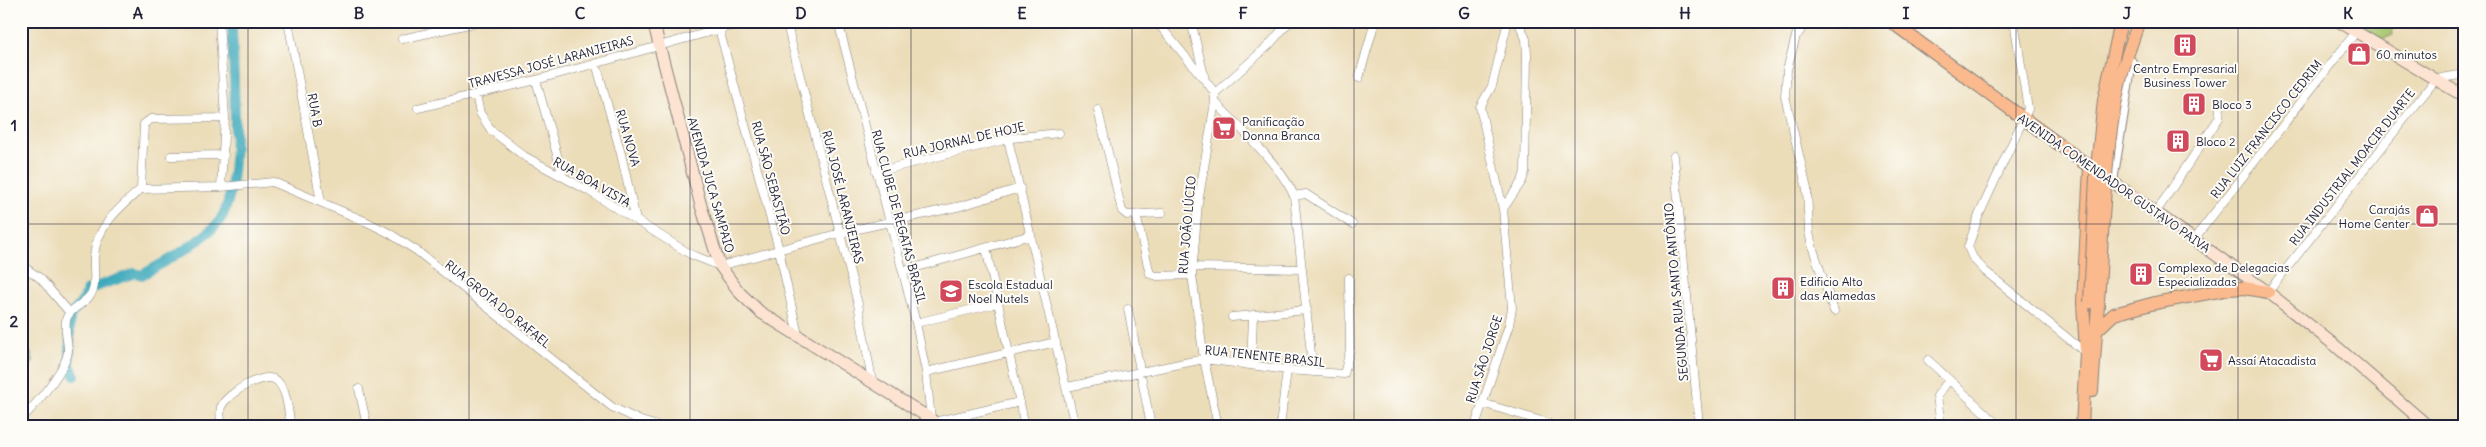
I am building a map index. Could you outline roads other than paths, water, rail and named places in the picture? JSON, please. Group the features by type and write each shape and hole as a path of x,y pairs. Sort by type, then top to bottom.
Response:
{"main road":[{"name":"AVENIDA JUCA SAMPAIO","path":"653,21 701,206 720,266 750,304 872,380 934,422"},
{"name":"AVENIDA COMENDADOR GUSTAVO PAIVA","path":"1890,21 1907,26 2024,119 2268,292 2428,426"},
{"path":"2090,426 2096,331 2094,303 2096,177 2104,100 2121,21"},
{"path":"2082,426 2086,353 2094,303 2116,100 2125,62 2139,21"},
{"path":"2338,21 2465,97"},
{"path":"2086,353 2083,302 2090,167"},
{"path":"2096,331 2114,314 2155,303 2229,289 2244,288 2268,292"}],"street":[{"path":"219,21 225,118 224,154 226,186"},
{"name":"RUA B","path":"288,21 321,202"},
{"path":"402,40 482,21"},
{"name":"TRAVESSA JOSÉ LARANJEIRAS","path":"418,108 536,80 659,44 749,21"},
{"name":"RUA JOSÉ LARANJEIRAS","path":"786,21 858,304 872,380"},
{"name":"RUA CLUBE DE REGATAS BRASIL","path":"838,21 916,323 934,422"},
{"path":"1156,21 1205,80 1215,98 1285,180 1294,196 1313,372"},
{"path":"1191,21 1205,80"},
{"path":"1215,98 1268,46 1290,21"},
{"path":"1359,78 1375,21"},
{"name":"RUA SÃO JORGE","path":"1475,426 1509,325 1512,308 1503,209 1480,107 1492,86 1508,21"},
{"path":"1503,209 1522,182 1525,172 1527,55 1526,38 1518,21"},
{"path":"1800,21 1787,70 1786,96 1808,189 1809,232 1812,246 1834,311"},
{"path":"1797,37 1806,21"},
{"path":"2014,21 2028,102 2024,119 1979,215 1968,246 1973,258 1985,271 2086,353"},
{"path":"2112,181 2130,64 2146,21"},
{"name":"RUA SÃO SEBASTIÃO","path":"719,29 779,250 798,334"},
{"name":"RUA LUIZ FRANCISCO CEDRIM","path":"2194,239 2356,32"},
{"name":"RUA NOVA","path":"596,63 621,154 636,220"},
{"path":"2436,79 2465,74"},
{"name":"RUA INDUSTRIAL MOACIR DUARTE","path":"2268,292 2436,79"},
{"path":"536,80 562,176"},
{"name":"RUA BOA VISTA","path":"476,95 480,113 490,130 524,156 562,176 696,257 720,266"},
{"name":"RUA JOÃO LÚCIO","path":"1215,98 1200,194 1192,271 1204,359 1218,426"},
{"path":"2156,212 2219,118 2220,107"},
{"path":"1098,110 1121,209 1127,216 1162,213"},
{"path":"21,419 34,406 65,362 68,350 66,325 70,313 91,295 94,288 94,253 97,240 105,226 141,189 144,124 151,119 225,118"},
{"name":"RUA JORNAL DE HOJE","path":"876,172 1008,139 1058,133"},
{"path":"1008,139 1075,426"},
{"path":"171,156 224,154"},
{"name":"SEGUNDA RUA SANTO ANTÔNIO","path":"1674,156 1699,426"},
{"name":"RUA GROTA DO RAFAEL","path":"141,189 226,186 273,182 321,202 397,238 612,407 641,421 658,426"},
{"path":"720,266 840,233 961,206 1020,188"},
{"path":"1294,196 1306,194 1352,224"},
{"path":"1136,215 1150,274 1157,276 1192,271 1301,269"},
{"path":"903,270 1031,235"},
{"path":"986,248 1025,426"},
{"path":"21,265 40,278 70,313"},
{"name":"RUA TENENTE BRASIL","path":"1067,387 1204,359 1287,370 1344,374 1350,350 1349,278"},
{"path":"916,323 998,303"},
{"path":"1128,309 1151,426"},
{"path":"1232,317 1252,317 1307,310"},
{"path":"1251,365 1252,317"},
{"path":"926,372 1056,342"},
{"path":"1928,360 1999,426"},
{"path":"1280,426 1287,370"},
{"path":"222,426 221,408 226,397 243,387 266,379 276,380 281,386 291,426"},
{"path":"1941,426 1938,396 1949,380"},
{"path":"359,389 367,426"},
{"path":"934,422 1020,402"},
{"path":"1482,402 1548,423"},
{"path":"968,414 971,426"}],"waterway":[{"path":"75,376 70,365 70,316 84,299 87,290 135,273 142,275 205,236 220,220 227,203 232,181 234,154 235,95 232,21"}],"place":[{"name":"Centro Empresarial Business Tower","path":"2185,45"},
{"name":"60 minutos","path":"2359,54"},
{"name":"Bloco 3","path":"2194,104"},
{"name":"Panificação Donna Branca","path":"1224,128"},
{"name":"Bloco 2","path":"2178,141"},
{"name":"Carajás Home Center","path":"2427,216"},
{"name":"Complexo de Delegacias Especializadas","path":"2141,274"},
{"name":"Edificio Alto das Alamedas","path":"1783,288"},
{"name":"Escola Estadual Noel Nutels","path":"951,291"},
{"name":"Assaí Atacadista","path":"2211,360"}]}
